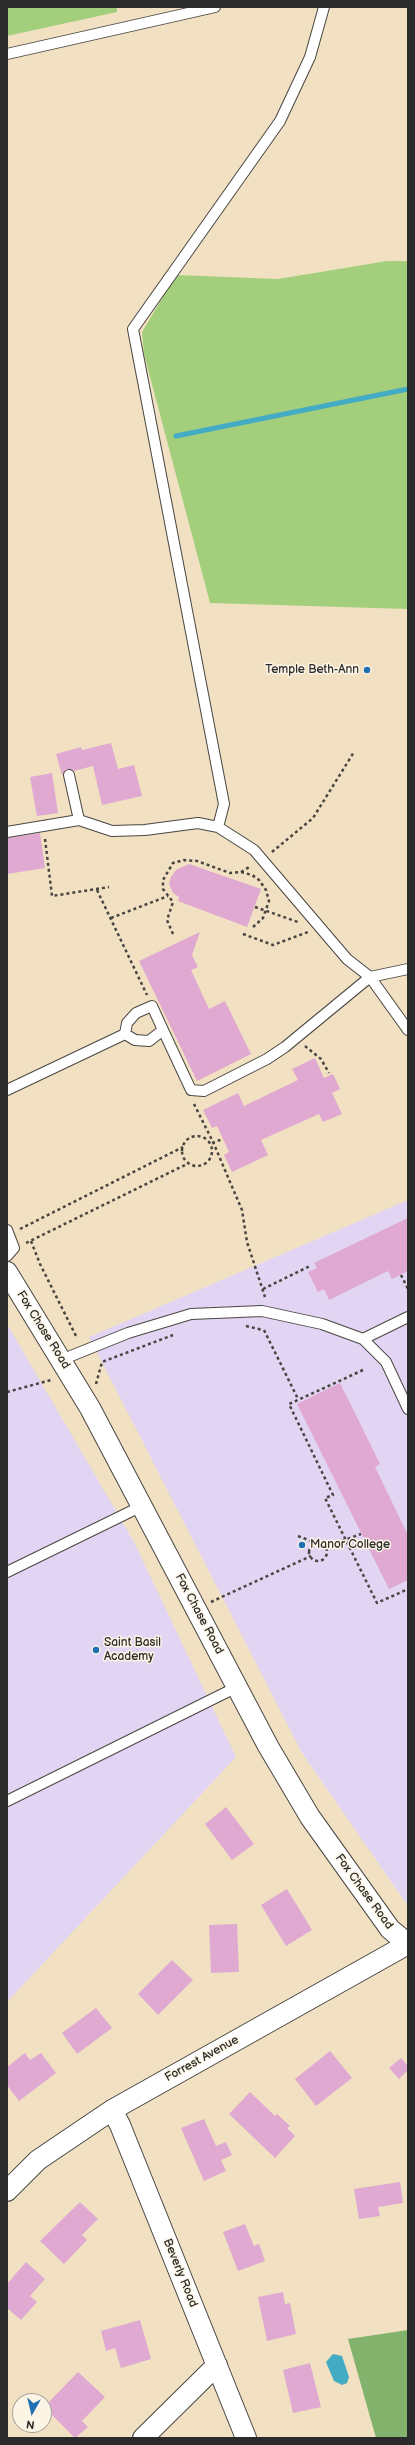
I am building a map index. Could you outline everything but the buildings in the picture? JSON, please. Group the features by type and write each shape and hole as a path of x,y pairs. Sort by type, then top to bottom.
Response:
{"street":[{"name":"Fox Chase Road","path":"7,1272 90,1408 268,1746 310,1817 390,1929 408,1944"},
{"name":"Forrest Avenue","path":"7,2191 38,2160 112,2110 408,1944"},
{"name":"Beverly Road","path":"112,2110 123,2132 246,2438"},
{"path":"143,2438 216,2365"}],"lane":[{"path":"7,54 215,7"},
{"path":"218,827 224,804 133,329 280,121 310,57 324,7"},
{"path":"69,775 79,820"},
{"path":"7,832 79,820 112,831 145,830 198,823 218,827 254,850 346,959 370,977 408,1030"},
{"path":"126,1034 127,1023 136,1013 152,1006 191,1090 204,1091 267,1059 296,1038 370,977 408,969"},
{"path":"126,1034 135,1040 149,1041 164,1030"},
{"path":"7,1090 126,1034"},
{"path":"7,1256 14,1248 8,1232"},
{"path":"61,1360 128,1333 191,1314 262,1311 322,1324 363,1338 386,1362 408,1409"},
{"path":"363,1338 408,1317"},
{"path":"7,1572 142,1506"},
{"path":"7,1801 237,1688"}],"path":[{"path":"241,872 285,843 313,818 354,752"},
{"path":"43,826 52,896 109,887"},
{"path":"174,934 167,920 173,902 163,889 163,880 174,863 179,861 197,861 230,873 241,872 252,875 266,890 269,901 263,918 253,927"},
{"path":"97,890 152,1006"},
{"path":"111,918 168,896"},
{"path":"255,907 295,922"},
{"path":"243,934 273,945 320,928"},
{"path":"296,1038 321,1059 328,1073"},
{"path":"191,1090 190,1097 242,1210 247,1242 265,1297"},
{"path":"8,1232 183,1147 188,1139 197,1136 206,1138 212,1143"},
{"path":"212,1143 222,1139"},
{"path":"14,1248 189,1163 200,1165 209,1160 212,1151 212,1143"},
{"path":"183,1147 184,1157 189,1163"},
{"path":"31,1241 40,1264 77,1338"},
{"path":"263,1289 310,1266"},
{"path":"401,1275 408,1288"},
{"path":"259,1323 264,1330 298,1399"},
{"path":"242,1326 264,1330"},
{"path":"96,1385 102,1362 143,1345 180,1333"},
{"path":"363,1370 289,1404 333,1495 325,1498 377,1603 408,1589"},
{"path":"7,1392 54,1380"},
{"path":"298,1536 325,1547 361,1534"},
{"path":"316,1543 310,1548 311,1556 315,1560 323,1558 326,1554 325,1547"},
{"path":"211,1602 311,1556"}],"shaded area":[{"name":"Manor College","path":"408,1200 408,1906 302,1753 89,1337"},
{"name":"Saint Basil Academy","path":"7,1324 134,1542 236,1757 7,2002"}],"green space":[{"path":"7,7 117,7 117,12 7,36"},
{"path":"387,261 408,261 408,609 210,603 144,354 142,332 176,275 278,279"},
{"path":"408,2330 408,2438 376,2438 348,2339"}],"water":[{"path":"333,2354 342,2356 349,2377 347,2383 342,2385 334,2381 326,2362"}],"waterway":[{"path":"176,436 408,389"}],"place":[{"name":"Temple Beth-Ann","path":"367,670"},
{"name":"Manor College","path":"302,1545"},
{"name":"Saint Basil Academy","path":"96,1650"}]}
